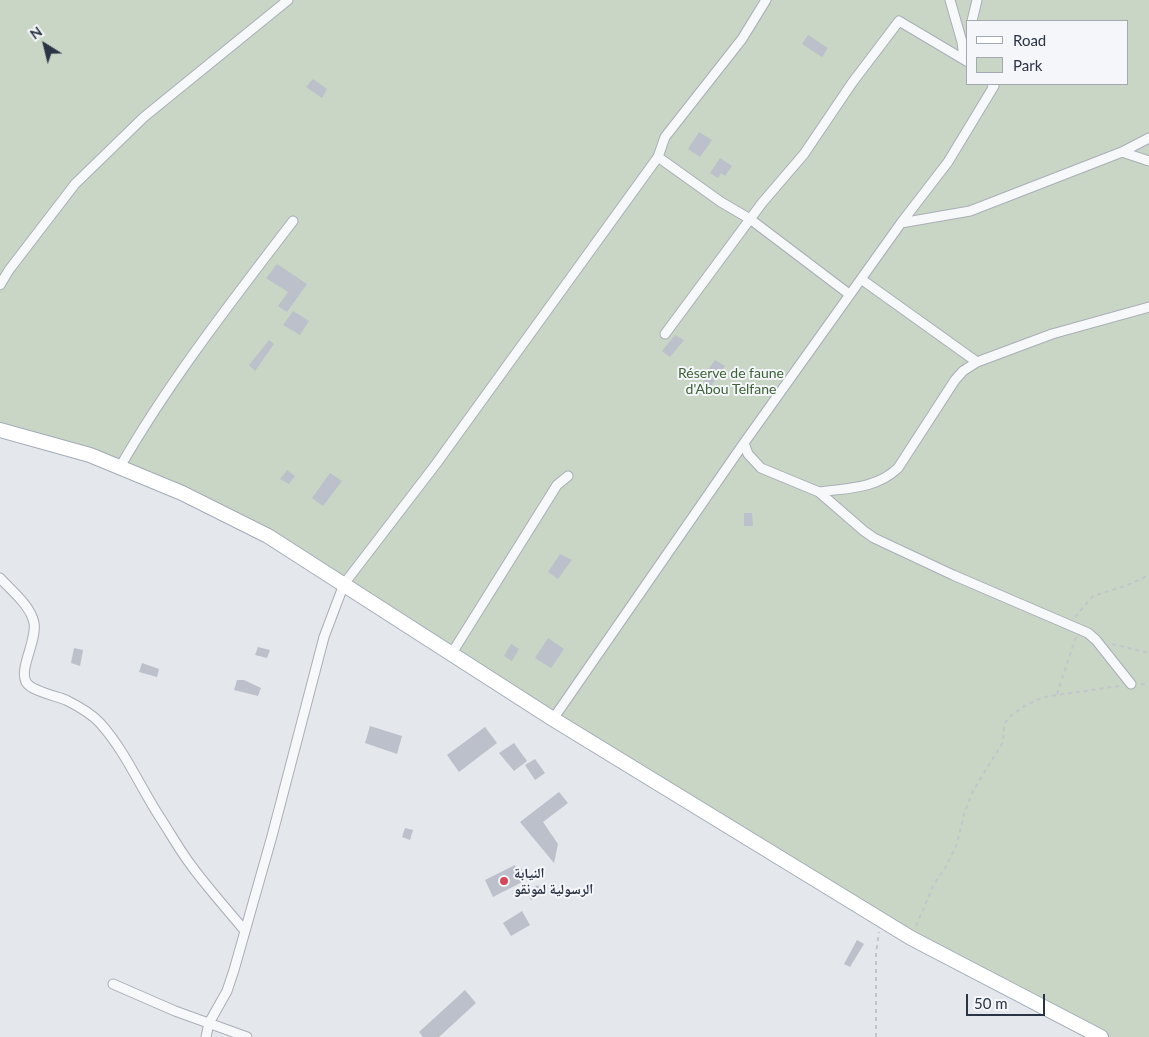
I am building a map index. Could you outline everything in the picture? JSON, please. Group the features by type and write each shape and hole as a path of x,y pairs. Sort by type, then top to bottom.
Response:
{"main road":[{"path":"0,430 90,455 182,493 251,526 553,719 881,920 911,938 1101,1037"}],"street":[{"path":"0,285 9,270 75,184 144,117 288,0"},
{"path":"206,1037 208,1023 227,991 272,836 324,637 344,584 442,456 658,157 665,136 742,39 766,0"},
{"path":"950,0 966,60"},
{"path":"972,20 977,0"},
{"path":"665,334 750,219 804,154 852,83 899,21 966,60"},
{"path":"553,719 849,294 900,223 948,162 993,85"},
{"path":"900,223 970,211 1122,152 1149,138"},
{"path":"1122,152 1149,161"},
{"path":"658,157 721,202 750,219 849,294"},
{"path":"120,468 146,423 188,361 221,314 293,221"},
{"path":"861,279 977,362"},
{"path":"819,492 870,485 892,474 898,468 959,376 977,362 1052,334 1149,308"},
{"path":"744,443 751,458 761,468 819,492 874,538 953,575 1088,633 1096,640 1130,684"},
{"path":"452,653 557,485 568,476"},
{"path":"0,578 23,603 34,622 35,634 24,674 25,681 30,687 81,708 99,722 132,768 159,817 188,860 245,931"},
{"path":"113,984 175,1012 247,1037"}],"path":[{"path":"1069,625 1093,596 1125,586 1149,575"},
{"path":"1057,694 1079,629"},
{"path":"1096,640 1149,653"},
{"path":"911,938 934,884 945,868 956,844 973,791 1003,742 1004,726 1008,718 1030,703 1057,694 1130,684"},
{"path":"876,1037 876,953 881,920"}],"green space":[{"name":"Réserve de faune d'Abou Telfane","path":"0,0 1149,0 1149,1037 1101,1037 911,938 268,536 182,493 0,431"}],"building":[{"path":"808,35 828,48 822,57 802,44"},
{"path":"313,79 327,89 322,98 306,87"},
{"path":"699,132 712,140 700,157 688,149"},
{"path":"720,158 732,166 725,176 721,173 718,178 710,173"},
{"path":"277,264 307,284 287,312 278,306 288,292 266,278"},
{"path":"293,311 309,321 300,335 283,325"},
{"path":"675,335 684,340 670,357 662,351"},
{"path":"269,340 274,344 255,371 249,365"},
{"path":"715,360 725,366 711,386 701,379"},
{"path":"287,470 295,476 289,484 280,479"},
{"path":"330,473 342,481 323,506 312,498"},
{"path":"744,513 752,513 753,526 744,526"},
{"path":"560,554 572,560 558,579 548,572"},
{"path":"548,638 564,649 551,668 535,658"},
{"path":"511,644 519,649 512,661 504,656"},
{"path":"258,647 270,650 267,658 255,655"},
{"path":"74,648 83,650 80,666 71,663"},
{"path":"142,663 159,669 157,677 139,672"},
{"path":"237,680 244,680 261,688 258,696 234,690"},
{"path":"370,726 402,736 397,754 365,743"},
{"path":"485,727 497,743 459,772 447,755"},
{"path":"514,743 527,761 514,771 499,753"},
{"path":"535,759 545,773 535,780 525,765"},
{"path":"559,792 568,803 543,822 558,844 554,863 520,822"},
{"path":"405,828 413,830 410,840 402,837"},
{"name":"النيابة الرسولية لمونقو","path":"515,865 517,870 521,868 526,880 493,897 485,880"},
{"path":"538,885 543,893 531,900 526,892"},
{"path":"522,911 530,925 511,936 503,923"},
{"path":"857,940 864,944 850,967 844,964"},
{"path":"465,990 476,1003 439,1037 423,1037 419,1032"}],"place":[{"name":"النيابة الرسولية لمونقو","path":"504,881"}]}
